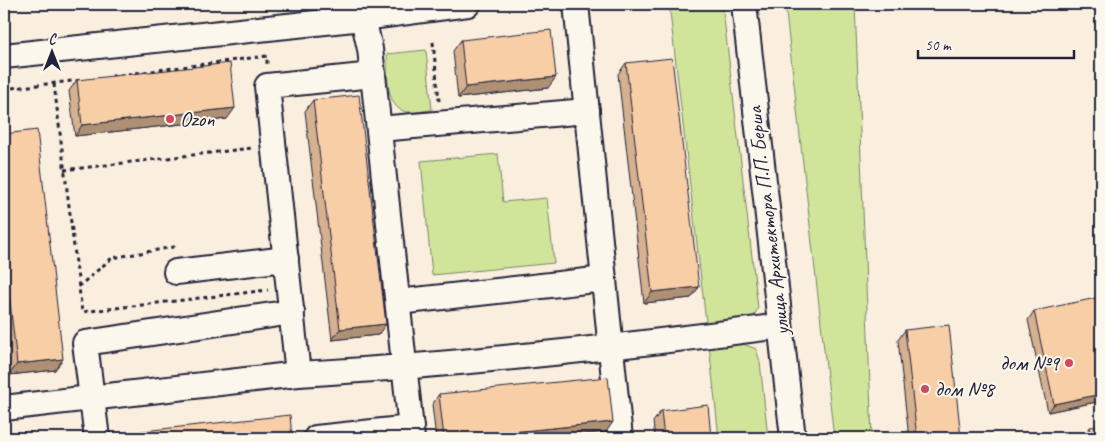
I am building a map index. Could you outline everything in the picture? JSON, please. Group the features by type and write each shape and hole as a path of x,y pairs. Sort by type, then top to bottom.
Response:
{"street":[{"path":"4,56 363,18 468,4"},
{"path":"576,4 620,438"},
{"name":"улица Архитектора П.П. Берша","path":"744,4 793,438"},
{"path":"316,438 411,433 370,49 363,18"},
{"path":"298,374 267,86 373,75"},
{"path":"379,129 587,111"},
{"path":"176,272 286,259"},
{"path":"398,302 604,279"},
{"path":"97,438 85,342 292,312"},
{"path":"4,408 298,374 404,368 611,347 780,326"}],"path":[{"path":"433,42 439,104"},
{"path":"102,77 267,56 267,86"},
{"path":"4,89 83,80"},
{"path":"54,84 82,312 289,288"},
{"path":"64,170 273,145"},
{"path":"78,287 112,258 174,247 179,300"}],"green space":[{"path":"669,4 711,4 723,10 758,308 753,318 744,322 706,322"},
{"path":"785,4 855,4 872,438 834,438"},
{"path":"426,50 432,110 408,112 400,110 391,97 389,89 387,54"},
{"path":"498,154 503,202 547,198 554,263 432,275 421,161"},
{"path":"743,344 756,349 760,362 768,438 719,438 709,345"}],"building":[{"path":"551,30 556,77 466,87 461,40"},
{"path":"672,58 699,287 652,292 626,63"},
{"path":"230,63 235,108 82,125 77,80"},
{"path":"359,95 386,324 340,329 313,100"},
{"path":"37,130 63,359 17,364 4,249 4,134"},
{"name":"дом №9","path":"1101,297 1101,394 1054,404 1034,311"},
{"name":"дом №8","path":"949,325 961,438 917,438 905,330"},
{"path":"608,377 613,422 444,438 439,394"},
{"path":"708,405 711,438 664,438 661,411"},
{"path":"290,415 292,438 117,438 116,434"},
{"path":"1101,426 1101,438 1091,438 1090,427"}],"place":[{"name":"Ozon","path":"170,119"},
{"name":"дом №9","path":"1069,363"},
{"name":"дом №8","path":"925,389"}]}
